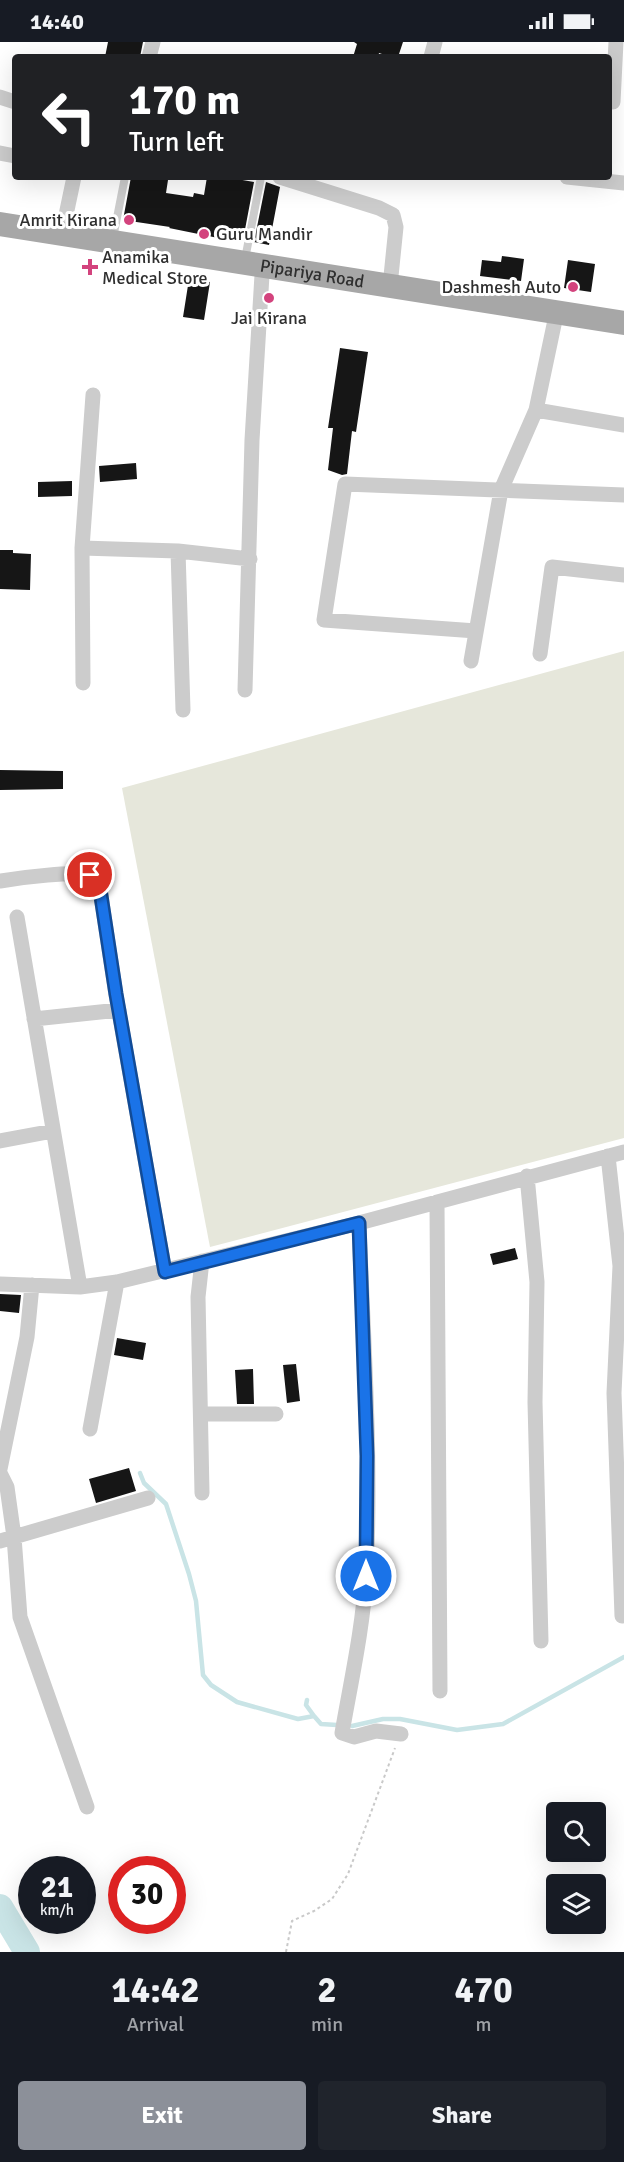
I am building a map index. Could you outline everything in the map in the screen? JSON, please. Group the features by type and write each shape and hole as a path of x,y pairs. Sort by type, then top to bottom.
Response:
{"main road":[{"name":"Pipariya Road","path":"0,224 624,331"},
{"name":"Pipariya Road","path":"0,233 390,286 624,323"}],"street":[{"path":"615,102 616,42"},
{"path":"62,234 73,180"},
{"path":"290,180 393,214 396,227 390,286"},
{"path":"596,180 624,183"},
{"path":"245,690 250,559 253,269"},
{"path":"471,661 501,490 536,410 555,320"},
{"path":"83,682 82,548 93,395"},
{"path":"536,410 624,425"},
{"path":"476,631 324,620 344,486 349,483 624,495"},
{"path":"82,548 178,551 250,559"},
{"path":"178,551 183,710"},
{"path":"540,654 552,567 624,575"},
{"path":"0,881 77,874 90,875 99,883 165,1272"},
{"path":"17,918 80,1287"},
{"path":"34,1019 119,1010"},
{"path":"0,1141 53,1131"},
{"path":"0,1284 80,1287 165,1272 624,1152"},
{"path":"608,1156 620,1266 621,1616"},
{"path":"527,1176 537,1282 536,1402 541,1641"},
{"path":"437,1202 440,1691"},
{"path":"359,1223 367,1456 366,1576 360,1631 342,1733 354,1737 376,1731 401,1734"},
{"path":"202,1261 198,1297 202,1493"},
{"path":"90,1430 117,1282"},
{"path":"32,1285 27,1337 0,1471 7,1487 7,1539 20,1617 87,1807"},
{"path":"201,1414 276,1414"},
{"path":"7,1539 147,1498"}],"lane":[{"path":"112,242 124,180"},
{"path":"253,269 261,180"}],"path":[{"path":"285,1952 292,1921 314,1911 332,1899 348,1874 401,1734"}],"shaded area":[{"path":"624,651 624,1138 210,1247 122,788"}],"building":[{"path":"108,42 143,42 141,54 106,54"},
{"path":"354,42 403,42 399,54 354,54 357,44"},
{"path":"130,180 168,180 166,193 193,197 194,193 204,195 206,180 254,182 243,240 228,240 170,227 123,220"},
{"path":"266,182 280,187 269,245 254,242"},
{"path":"502,256 524,259 521,281 480,276 482,260 501,262"},
{"path":"568,260 595,264 591,292 564,288"},
{"path":"189,279 210,282 204,320 183,317"},
{"path":"340,348 368,352 356,432 352,431 347,474 342,475 328,470 333,428 328,428"},
{"path":"136,463 137,479 100,482 99,466"},
{"path":"72,481 72,496 38,497 38,482"},
{"path":"0,550 31,554 30,590 0,589"},
{"path":"0,770 63,771 63,789 0,790"},
{"path":"515,1248 518,1259 493,1265 490,1254"},
{"path":"0,1294 21,1295 19,1313 0,1311"},
{"path":"117,1338 146,1343 143,1360 114,1355"},
{"path":"296,1364 300,1401 287,1403 283,1365"},
{"path":"253,1369 254,1404 237,1404 235,1370"},
{"path":"129,1468 136,1491 96,1503 89,1479"}],"waterway":[{"path":"140,1473 144,1483 166,1504 189,1574 196,1601 203,1675 211,1685 237,1702 298,1719 314,1716 321,1724 337,1725"},
{"path":"352,1726 383,1719 400,1719 457,1730 503,1724 624,1657"},
{"path":"307,1700 306,1705 314,1716"},
{"path":"0,1907 27,1952"}],"place":[{"name":"Amrit Kirana","path":"129,220"},
{"name":"Guru Mandir","path":"204,234"},
{"name":"Anamika Medical Store","path":"90,267"},
{"name":"Dashmesh Auto","path":"573,287"},
{"name":"Jai Kirana","path":"269,298"}],"route":[{"path":"90,875 99,883 116,994 165,1272 359,1223 367,1456 366,1576"}]}
